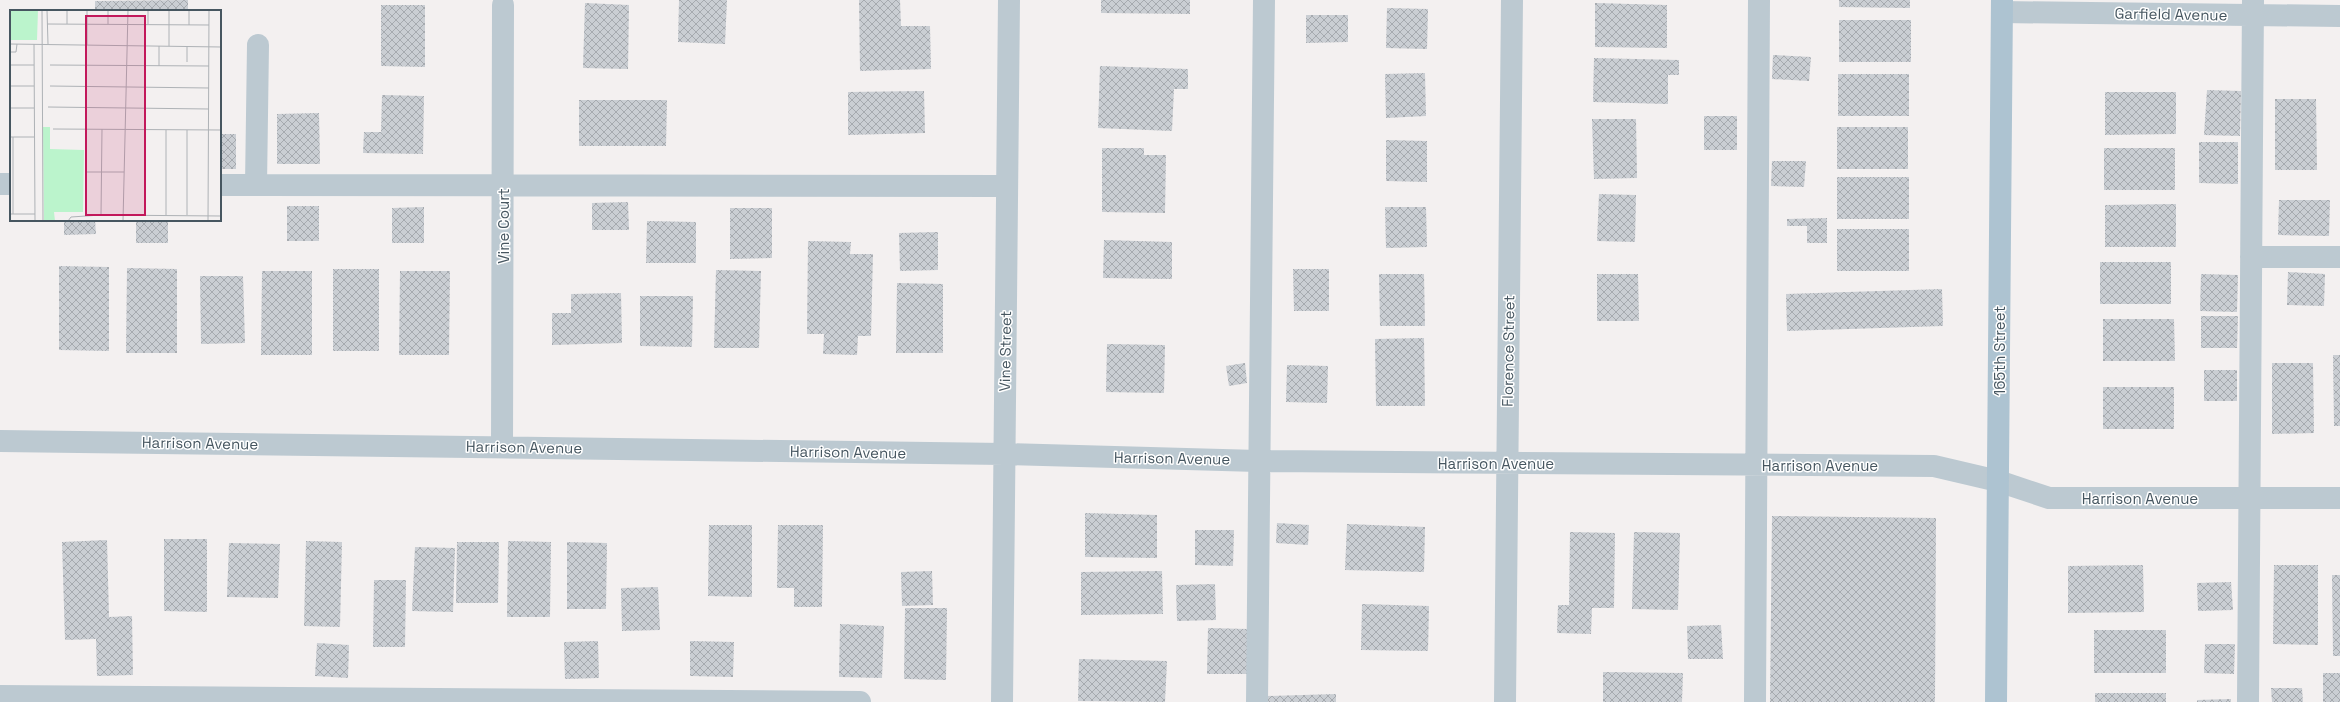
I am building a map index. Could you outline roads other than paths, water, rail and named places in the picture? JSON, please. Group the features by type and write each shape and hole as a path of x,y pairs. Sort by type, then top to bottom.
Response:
{"main road":[{"name":"165th Street","path":"1996,702 2002,6"}],"street":[{"name":"Vine Street","path":"1002,702 1009,0"},
{"path":"1257,702 1258,461 1264,0"},
{"name":"Florence Street","path":"1505,702 1512,0"},
{"path":"1755,702 1759,0"},
{"name":"Vine Court","path":"502,446 503,5"},
{"name":"Garfield Avenue","path":"2002,6 2253,7 2340,16"},
{"path":"2248,702 2253,7"},
{"path":"256,185 258,45"},
{"path":"221,185 1007,186"},
{"path":"2251,256 2340,257"},
{"name":"Harrison Avenue","path":"0,441 502,446 1004,454 1258,461 1934,466 1998,481 2049,498 2340,498"},
{"path":"0,696 860,702"}]}
